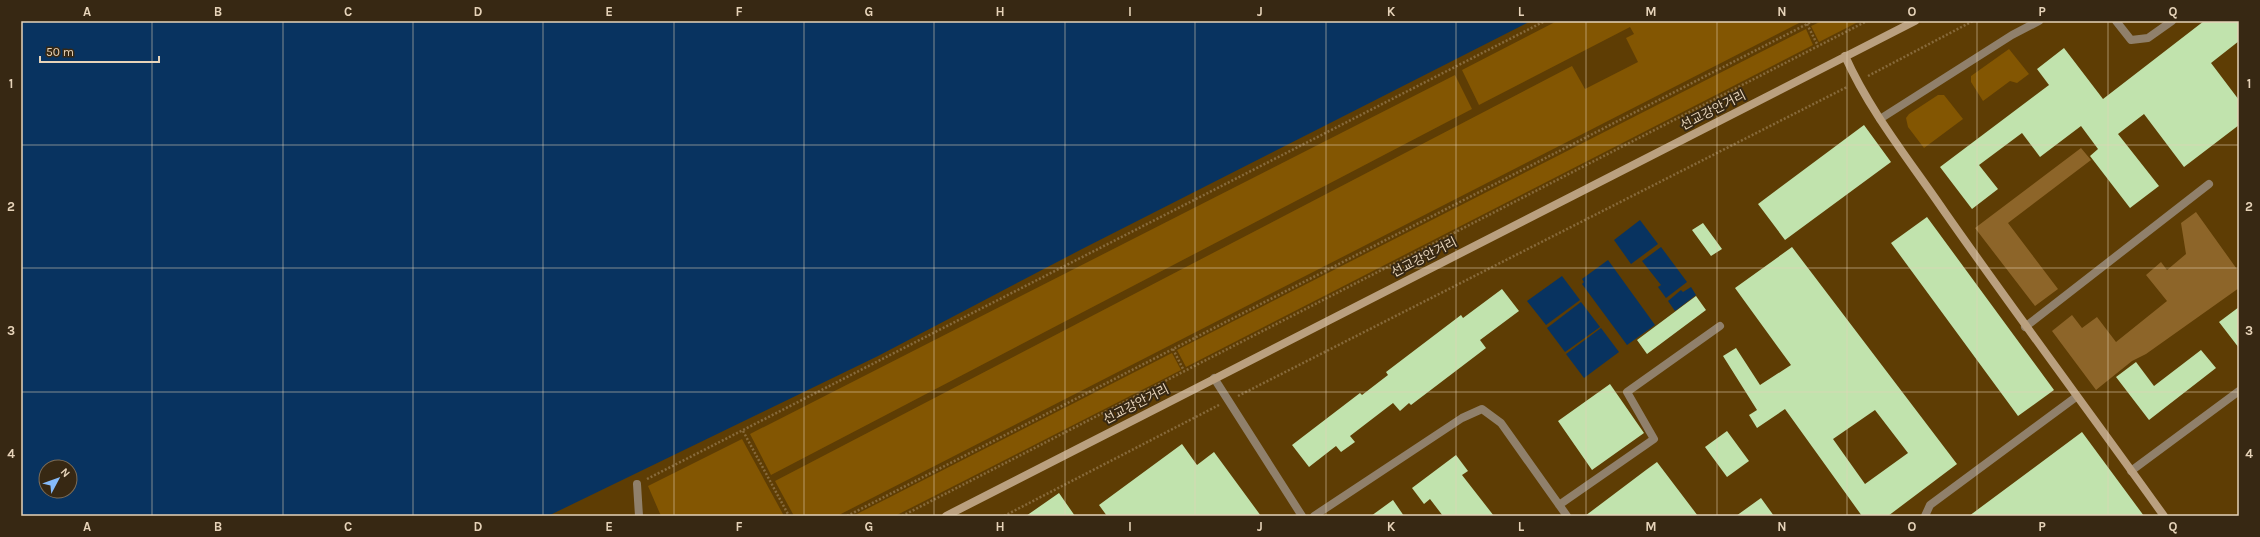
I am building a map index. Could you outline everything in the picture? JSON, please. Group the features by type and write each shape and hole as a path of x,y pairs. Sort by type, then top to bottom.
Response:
{"main road":[{"name":"선교강안거리","path":"946,516 1915,21"},
{"path":"1845,56 1857,82 1880,119 2025,327 2164,516"}],"street":[{"path":"1880,119 2012,35 2039,21"},
{"path":"2116,21 2131,40 2148,38 2172,21"},
{"path":"2025,327 2209,184"},
{"path":"1559,505 1654,439 1627,392 1720,326"},
{"path":"1214,378 1227,401 1302,516"},
{"path":"2131,470 2239,391"},
{"path":"1925,516 1930,505 2076,397"},
{"path":"1314,516 1462,418 1482,409 1501,423 1567,516"},
{"path":"637,484 640,516"}],"path":[{"path":"637,484 1545,21"},
{"path":"847,516 1813,21"},
{"path":"902,516 1867,21"},
{"path":"1004,516 1974,21"},
{"path":"1807,24 1818,46"},
{"path":"1173,349 1184,371"},
{"path":"743,431 789,516"}],"shaded area":[{"path":"1557,21 1803,21 837,516 794,516 775,481 1572,66 1585,89 1638,62 1626,38 1634,34 1630,27 1479,105 1462,70"},
{"path":"1822,21 1860,21 1819,42 1811,26"},
{"path":"1806,29 1813,45 1186,367 1177,350"},
{"path":"2009,49 2029,74 2017,83 2010,81 1983,101 1971,82 1971,76"},
{"path":"1455,75 1472,109 771,475 750,434"},
{"path":"1938,95 1944,95 1963,119 1924,148 1908,127 1906,118 1909,114"},
{"path":"2081,148 2091,160 2008,223 2058,289 2035,306 1975,228"},
{"path":"2196,212 2239,272 2239,288 2146,354 2132,361 2096,390 2052,331 2072,315 2082,328 2097,317 2116,342 2167,301 2146,275 2161,262 2167,270 2186,254 2181,223"},
{"path":"1172,353 1181,370 895,516 853,516"},
{"path":"742,439 784,516 661,516 648,486"}],"water":[{"path":"21,21 1531,21 1082,249 878,356 548,516 21,516"},
{"path":"1640,220 1658,244 1631,264 1614,240"},
{"path":"1661,247 1687,282 1666,298 1658,287 1661,285 1642,261"},
{"path":"1608,260 1655,325 1627,345 1582,284 1584,282 1582,279"},
{"path":"1562,276 1580,300 1546,325 1527,301"},
{"path":"1691,287 1696,295 1675,311 1668,301 1681,290 1683,292"},
{"path":"1581,302 1600,327 1565,352 1547,328"},
{"path":"1601,328 1619,352 1584,378 1566,354"}],"building":[{"path":"2204,21 2239,21 2239,41 2211,63 2239,100 2239,125 2184,167 2144,114 2118,134 2159,186 2130,208 2090,156 2098,149 2081,126 2040,157 2022,133 1979,165 1998,189 1972,209 1940,167 2049,85 2037,69 2064,48 2103,99"},
{"path":"1864,125 1891,162 1785,240 1758,204"},
{"path":"1927,217 2054,390 2018,416 1891,243"},
{"path":"1703,223 1722,249 1711,256 1692,230"},
{"path":"1792,247 1957,464 1888,516 1862,516 1785,409 1757,428 1749,415 1757,410 1723,356 1736,348 1760,385 1791,365 1735,288","holes":["1875,410 1908,453 1865,484 1833,439"]},
{"path":"1502,289 1519,311 1480,340 1486,348 1411,405 1409,403 1400,411 1393,403 1350,436 1355,442 1341,452 1336,446 1309,467 1292,445 1360,393 1362,395 1388,375 1386,372 1461,315 1463,318"},
{"path":"1696,296 1706,310 1647,354 1637,340"},
{"path":"2239,307 2239,348 2219,322"},
{"path":"2201,350 2216,368 2149,420 2116,377 2136,362 2154,386"},
{"path":"1610,384 1644,433 1592,470 1558,421"},
{"path":"1727,431 1749,461 1727,477 1705,447"},
{"path":"2082,432 2144,516 1969,516"},
{"path":"1182,444 1197,465 1214,452 1261,516 1107,516 1099,505"},
{"path":"1456,455 1468,471 1462,475 1494,516 1443,516 1430,499 1424,504 1412,488"},
{"path":"1657,462 1698,516 1585,516 1646,470"},
{"path":"1059,493 1075,516 1026,516"},
{"path":"1761,498 1774,516 1736,516"},
{"path":"1393,500 1404,516 1371,516"}]}
